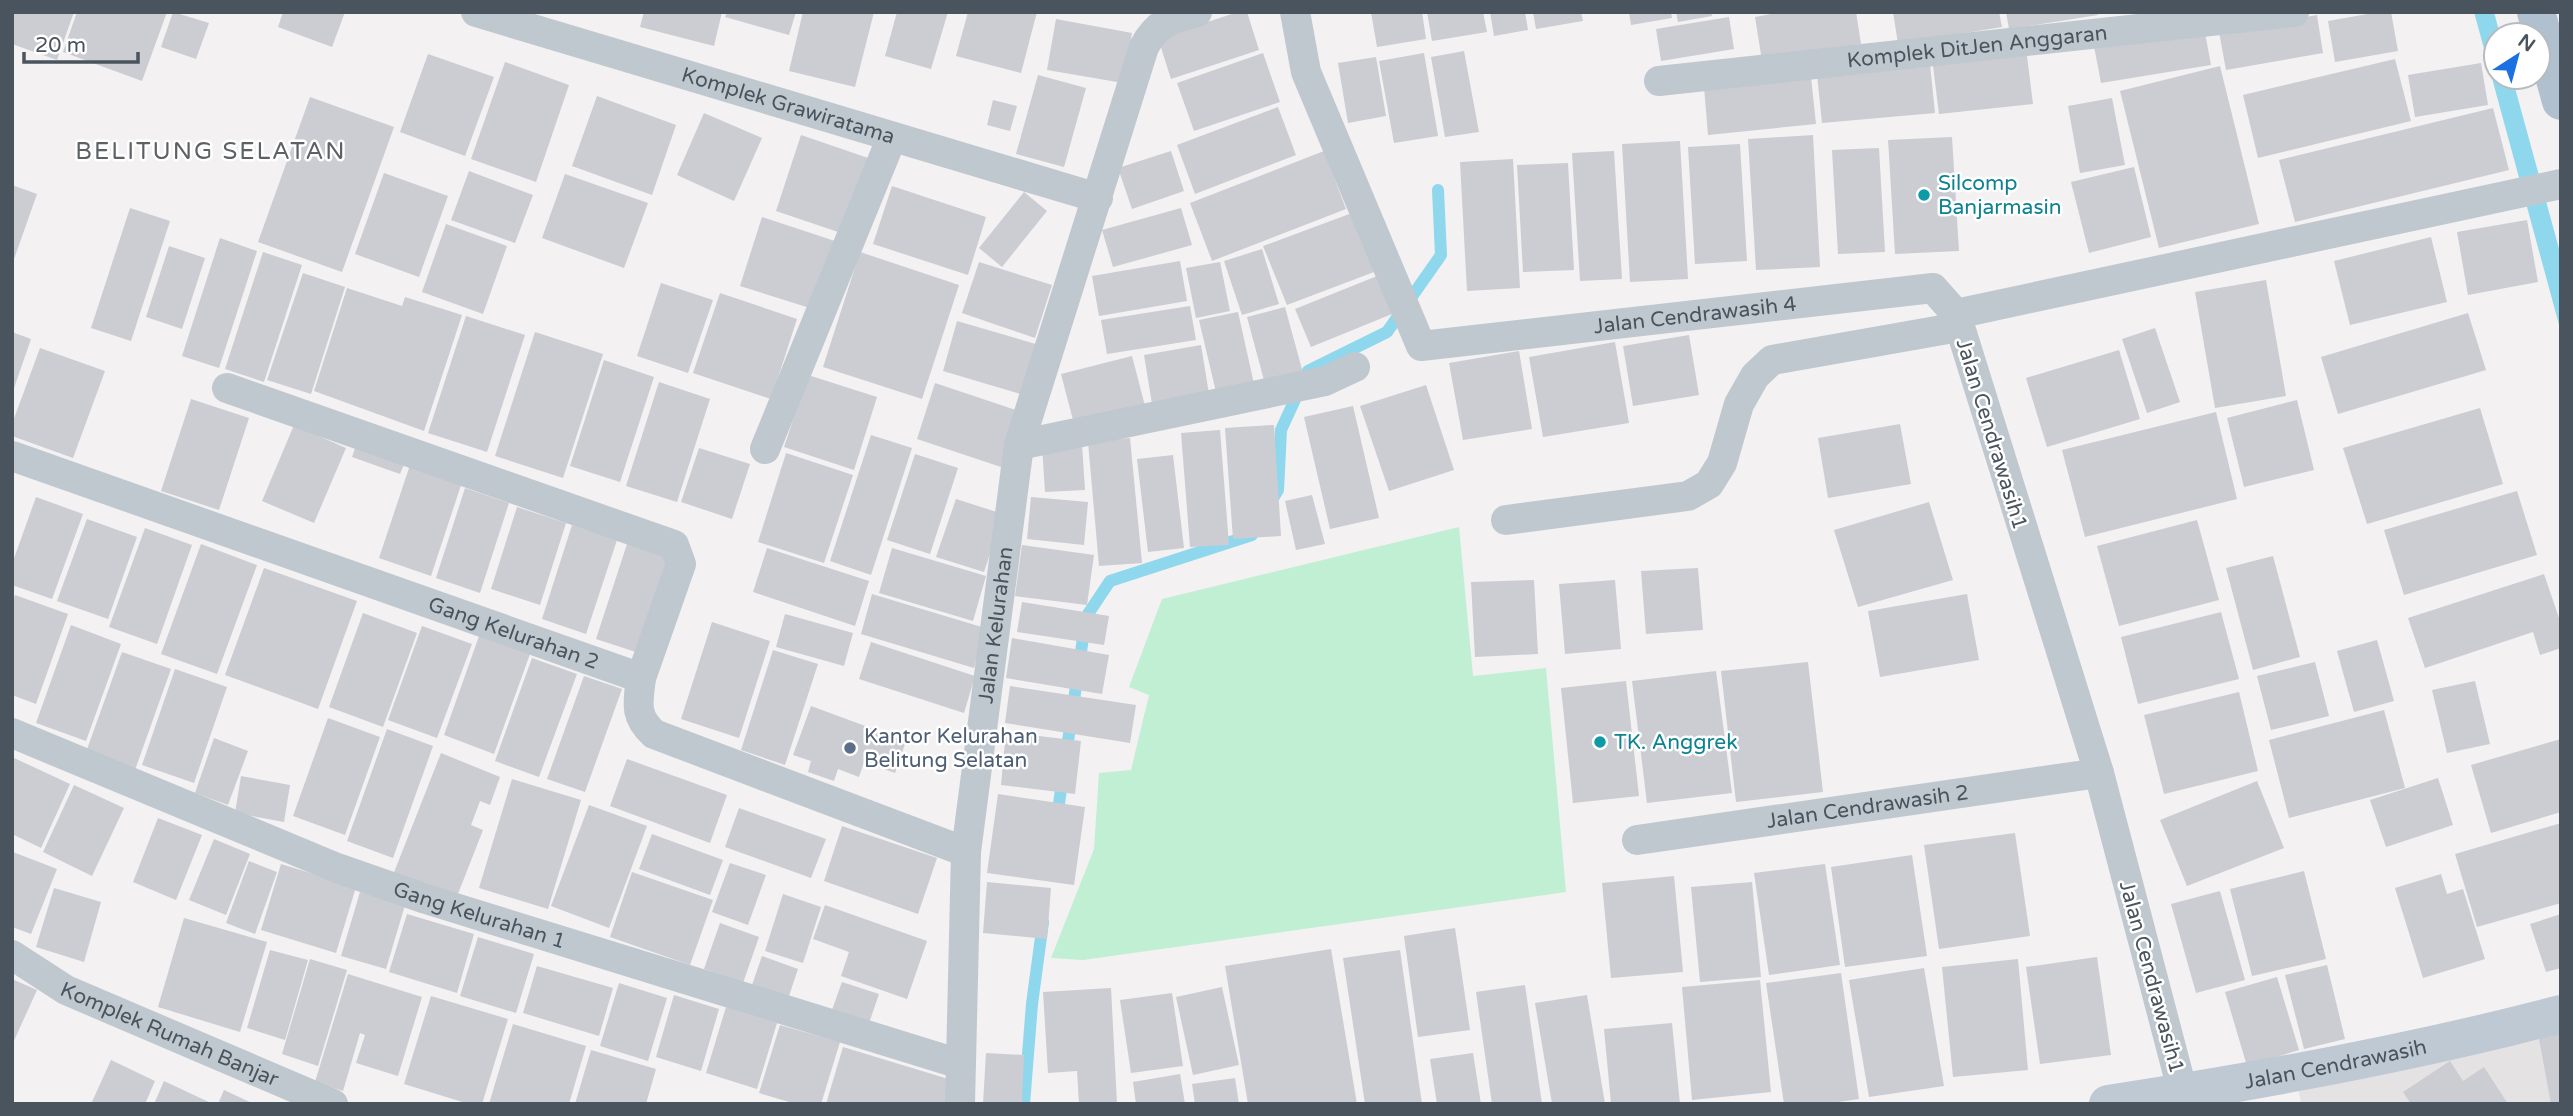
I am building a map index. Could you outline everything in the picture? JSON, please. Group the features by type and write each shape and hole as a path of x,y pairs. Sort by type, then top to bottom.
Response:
{"main road":[{"path":"2536,12 2561,102"}],"street":[{"name":"Komplek Grawiratama","path":"476,12 1098,198"},
{"name":"Jalan Kelurahan","path":"960,1104 966,852 1019,445 1143,47 1164,21 1197,12"},
{"name":"Jalan Cendrawasih 4","path":"1295,12 1306,72 1421,346 1933,288 1957,321"},
{"name":"Komplek DitJen Anggaran","path":"1659,81 2294,12"},
{"path":"765,449 892,137"},
{"name":"Jalan Cendrawasih1","path":"2183,1093 2099,773 1957,321 2556,185"},
{"path":"1506,520 1688,496 1709,484 1722,463 1739,404 1755,376 1772,360 1957,321"},
{"path":"1019,445 1325,381 1355,367"},
{"path":"227,388 674,545 681,564 641,678 637,712 642,723 654,734 966,852"},
{"name":"Gang Kelurahan 2","path":"12,456 641,678"},
{"name":"Gang Kelurahan 1","path":"12,733 337,868 414,895 961,1064"},
{"name":"Jalan Cendrawasih 2","path":"1637,840 2099,773"},
{"name":"Komplek Rumah Banjar","path":"12,955 66,990 333,1104"},
{"name":"Jalan Cendrawasih","path":"2108,1104 2183,1093 2476,1036 2561,1014"}],"shaded area":[{"path":"2561,1035 2561,1104 2301,1104 2299,1091"}],"green space":[{"path":"1459,527 1473,676 1546,668 1566,892 1083,960 1051,958 1094,849 1099,773 1131,770 1149,695 1129,687 1162,599"}],"water":[{"path":"2474,12 2494,12 2496,21 2482,21 2482,41"},
{"path":"2495,91 2516,91 2561,256 2561,332"}],"building":[{"path":"12,12 74,12 57,60 12,44"},
{"path":"77,12 167,12 142,81 63,52"},
{"path":"173,12 209,23 196,59 161,47"},
{"path":"283,12 345,12 332,47 278,27"},
{"path":"644,12 722,12 714,46 640,27"},
{"path":"727,12 796,12 789,35 725,17"},
{"path":"803,12 874,12 855,87 789,71"},
{"path":"897,12 948,12 931,69 885,56"},
{"path":"968,12 1037,12 1021,73 956,56"},
{"path":"1238,12 1247,12 1259,50 1171,79 1158,38"},
{"path":"1371,12 1422,12 1426,39 1377,47"},
{"path":"1427,12 1483,12 1487,32 1432,41"},
{"path":"1490,12 1525,12 1528,30 1494,36"},
{"path":"1533,12 1581,12 1583,21 1536,29"},
{"path":"1629,12 1671,12 1672,18 1631,25"},
{"path":"1676,12 1711,12 1712,16 1678,22"},
{"path":"1781,12 1856,12 1861,44 1762,61 1755,17"},
{"path":"1893,12 1999,12 2002,27 1898,44"},
{"path":"2006,12 2097,12 2098,15 2009,29"},
{"path":"2391,12 2398,51 2335,62 2328,21"},
{"path":"2317,15 2323,53 2226,70 2219,32"},
{"path":"1729,17 1734,49 1661,61 1656,29"},
{"path":"1056,19 1132,33 1123,83 1047,70"},
{"path":"2204,27 2211,65 2101,83 2094,46"},
{"path":"2026,48 2033,104 1939,114 1932,58"},
{"path":"1464,51 1479,132 1445,137 1431,57"},
{"path":"1263,53 1280,102 1194,131 1177,83"},
{"path":"1424,53 1438,136 1394,143 1379,61"},
{"path":"428,54 494,77 465,156 400,132"},
{"path":"1376,57 1386,116 1348,123 1338,63"},
{"path":"2395,59 2411,121 2258,158 2243,95"},
{"path":"505,62 569,85 536,182 471,159"},
{"path":"2481,63 2482,91 2486,91 2488,105 2415,117 2408,75"},
{"path":"1930,64 1935,113 1822,123 1817,74"},
{"path":"2220,66 2259,224 2159,248 2120,91"},
{"path":"1038,75 1086,88 1064,167 1016,154"},
{"path":"1811,77 1816,124 1708,135 1704,87"},
{"path":"597,96 676,125 652,195 572,166"},
{"path":"310,97 394,127 342,272 258,242"},
{"path":"2112,98 2125,165 2080,173 2068,106"},
{"path":"993,100 1017,106 1010,131 987,125"},
{"path":"1278,107 1296,155 1195,194 1177,145"},
{"path":"2493,108 2509,170 2295,222 2279,160"},
{"path":"704,113 762,138 734,201 677,175"},
{"path":"801,135 871,159 847,235 776,211"},
{"path":"1813,135 1820,267 1756,270 1748,139"},
{"name":"Silcomp Banjarmasin","path":"1952,137 1959,251 1895,254 1888,140"},
{"path":"1680,141 1688,279 1630,282 1622,144"},
{"path":"1740,144 1747,261 1695,264 1688,147"},
{"path":"1879,148 1885,252 1838,254 1832,150"},
{"path":"1171,151 1184,191 1132,209 1118,168"},
{"path":"1324,151 1346,209 1212,261 1190,203"},
{"path":"1614,151 1622,279 1580,281 1572,153"},
{"path":"1513,159 1520,288 1467,291 1460,162"},
{"path":"1568,163 1574,270 1523,272 1517,165"},
{"path":"2134,167 2151,237 2089,253 2071,182"},
{"path":"469,171 533,195 515,243 451,220"},
{"path":"384,173 448,196 419,277 355,254"},
{"path":"565,174 648,203 624,268 542,238"},
{"path":"12,185 37,194 13,262 12,262"},
{"path":"892,186 986,217 968,275 873,244"},
{"path":"1024,192 1047,211 1002,267 979,248"},
{"path":"130,208 170,221 131,341 91,328"},
{"path":"1181,208 1192,245 1113,267 1102,230"},
{"path":"1352,213 1374,272 1287,305 1263,246"},
{"path":"762,217 835,241 813,309 740,286"},
{"path":"2527,220 2538,282 2468,295 2457,232"},
{"path":"446,224 507,246 483,314 422,292"},
{"path":"2431,237 2447,302 2350,325 2334,261"},
{"path":"220,238 257,251 219,368 182,356"},
{"path":"169,246 205,258 182,329 146,317"},
{"path":"1262,249 1279,304 1242,315 1224,261"},
{"path":"263,252 302,265 264,382 225,369"},
{"path":"860,252 959,285 922,399 823,367"},
{"path":"1180,261 1187,301 1099,316 1092,276"},
{"path":"979,262 1052,285 1035,338 962,313"},
{"path":"1220,262 1230,311 1196,318 1186,268"},
{"path":"303,273 345,287 311,394 267,380"},
{"path":"1377,276 1392,314 1311,347 1295,309"},
{"path":"2266,280 2286,396 2215,408 2195,292"},
{"path":"661,283 713,300 688,373 637,356"},
{"path":"347,288 402,306 405,297 462,315 424,431 314,391"},
{"path":"720,293 797,319 771,399 693,373"},
{"path":"1190,306 1196,340 1107,354 1101,320"},
{"path":"1285,307 1303,373 1265,384 1247,317"},
{"path":"1238,312 1254,384 1216,392 1199,320"},
{"path":"2468,313 2486,370 2338,414 2321,357"},
{"path":"466,316 525,335 487,452 428,433"},
{"path":"957,321 1039,345 1024,395 943,371"},
{"path":"2155,328 2180,402 2147,413 2122,339"},
{"path":"12,332 31,339 13,391 12,391"},
{"path":"535,332 603,354 563,478 495,456"},
{"path":"1689,335 1699,395 1633,406 1623,346"},
{"path":"1615,342 1629,423 1543,437 1529,357"},
{"path":"1201,345 1210,400 1153,410 1144,355"},
{"path":"40,348 105,371 73,458 12,436 12,424"},
{"path":"2119,350 2140,419 2047,447 2026,378"},
{"path":"1519,351 1532,429 1463,440 1449,363"},
{"path":"1132,356 1145,406 1074,424 1061,374"},
{"path":"604,360 654,377 620,482 570,466"},
{"path":"808,375 877,397 854,470 784,447"},
{"path":"659,382 710,399 677,502 626,486"},
{"path":"935,383 1019,411 1001,467 917,439"},
{"path":"1426,385 1454,470 1389,491 1360,406"},
{"path":"191,399 249,418 219,510 161,491"},
{"path":"2297,400 2314,470 2244,487 2227,418"},
{"path":"1353,406 1379,518 1330,529 1304,417"},
{"path":"2480,408 2503,484 2367,524 2343,448"},
{"path":"2216,412 2237,499 2085,537 2062,450"},
{"path":"1900,424 1911,484 1828,498 1818,438"},
{"path":"294,425 346,448 314,523 262,501"},
{"path":"1274,425 1281,536 1233,539 1225,428"},
{"path":"1220,430 1229,545 1190,547 1181,433"},
{"path":"871,435 912,448 871,575 830,561"},
{"path":"359,437 408,455 400,474 352,457"},
{"path":"1130,438 1142,563 1099,566 1088,442"},
{"path":"1082,444 1085,490 1045,492 1042,446"},
{"path":"699,448 750,464 732,519 681,502"},
{"path":"786,453 853,475 824,563 758,542"},
{"path":"915,454 958,468 930,554 887,540"},
{"path":"1173,455 1184,548 1148,552 1137,459"},
{"path":"411,462 463,479 431,576 379,558"},
{"path":"465,488 509,503 480,593 436,578"},
{"path":"2517,491 2537,555 2404,595 2384,530"},
{"path":"1312,495 1325,544 1296,550 1285,501"},
{"path":"36,497 83,514 52,599 12,585 12,564"},
{"path":"1031,497 1088,502 1084,545 1027,539"},
{"path":"956,499 1003,514 984,572 936,557"},
{"path":"1929,502 1953,580 1858,607 1834,530"},
{"path":"517,507 566,523 540,605 491,589"},
{"path":"87,519 137,537 108,619 57,601"},
{"path":"2197,520 2219,600 2119,626 2097,546"},
{"path":"572,525 617,540 586,634 542,619"},
{"path":"145,528 192,545 157,644 109,627"},
{"path":"201,544 257,565 217,674 161,654"},
{"path":"627,544 672,559 642,654 596,639"},
{"path":"1022,545 1094,555 1087,605 1015,596"},
{"path":"767,548 869,581 855,626 753,592"},
{"path":"892,548 986,576 973,621 879,593"},
{"path":"2273,556 2300,657 2253,670 2226,568"},
{"path":"264,568 357,601 318,709 225,675"},
{"path":"1698,568 1703,630 1646,634 1641,571"},
{"path":"2544,574 2561,624 2561,648 2540,655 2533,632 2425,668 2408,618"},
{"path":"1534,580 1538,654 1475,657 1471,582"},
{"path":"1615,580 1621,649 1565,654 1559,584"},
{"path":"872,594 985,628 974,668 861,634"},
{"path":"1967,594 1979,660 1880,677 1868,611"},
{"path":"15,595 68,614 36,704 12,695 12,604"},
{"path":"1022,602 1109,616 1104,645 1017,632"},
{"path":"2221,612 2239,679 2138,704 2121,637"},
{"path":"363,613 417,633 383,727 329,707"},
{"path":"785,614 853,633 844,666 776,647"},
{"path":"712,622 770,641 739,738 681,719"},
{"path":"71,625 121,644 86,741 36,723"},
{"path":"422,626 472,644 437,738 388,720"},
{"path":"479,636 530,654 494,754 444,735"},
{"path":"1012,638 1109,655 1102,694 1006,678"},
{"path":"2377,640 2394,701 2354,712 2337,651"},
{"path":"871,642 975,676 964,713 859,679"},
{"path":"773,650 818,664 785,765 741,750"},
{"path":"122,652 171,669 135,770 86,752"},
{"path":"532,658 577,674 539,777 495,761"},
{"path":"1808,662 1823,792 1736,802 1721,671"},
{"path":"2315,662 2329,716 2271,730 2257,676"},
{"path":"175,669 227,687 194,783 142,765"},
{"path":"1716,671 1732,793 1647,803 1632,681"},
{"path":"584,676 622,689 585,792 547,779"},
{"name":"TK. Anggrek","path":"1626,681 1639,796 1573,803 1561,688"},
{"path":"2475,681 2490,744 2447,753 2432,690"},
{"path":"1010,686 1136,705 1130,743 1005,723"},
{"path":"2239,692 2258,771 2164,794 2144,715"},
{"name":"Kantor Kelurahan Belitung Selatan","path":"811,706 906,741 895,773 864,762 859,777 838,769 834,781 808,772 811,761 793,755"},
{"path":"2384,710 2405,788 2289,818 2269,740"},
{"path":"328,718 380,737 345,835 293,816"},
{"path":"387,729 433,746 393,858 347,841"},
{"path":"1006,732 1081,741 1075,794 1001,785"},
{"path":"214,738 248,751 228,805 195,793"},
{"path":"2561,739 2561,812 2491,833 2471,765"},
{"path":"441,753 500,777 490,805 480,801 471,825 483,830 456,899 393,875"},
{"path":"12,757 70,784 41,848 12,834"},
{"path":"627,759 727,795 710,843 610,806"},
{"path":"241,776 290,785 284,822 235,813"},
{"path":"2438,778 2453,825 2386,847 2370,800"},
{"path":"512,779 581,800 548,909 479,888"},
{"path":"2257,781 2284,848 2187,886 2160,820"},
{"path":"74,785 124,808 92,876 43,852"},
{"path":"998,794 1085,807 1074,885 987,873"},
{"path":"589,805 647,826 609,928 551,906"},
{"path":"739,808 826,839 811,878 725,847"},
{"path":"158,818 202,835 176,900 133,882"},
{"path":"2561,823 2561,903 2477,927 2455,854"},
{"path":"842,826 937,858 918,914 824,881"},
{"path":"2015,833 2030,936 1939,949 1924,845"},
{"path":"652,834 723,860 710,895 639,869"},
{"path":"214,839 250,854 226,915 189,900"},
{"path":"13,852 57,869 31,934 12,927"},
{"path":"1912,855 1927,956 1845,967 1831,867"},
{"path":"249,861 277,872 255,934 226,923"},
{"path":"730,863 766,875 748,925 712,912"},
{"path":"281,864 356,887 336,953 261,930"},
{"path":"1825,864 1840,965 1769,975 1754,873"},
{"path":"2304,871 2326,959 2252,976 2230,889"},
{"path":"632,872 713,900 690,965 610,937"},
{"path":"2441,874 2447,894 2463,889 2485,959 2423,978 2395,888"},
{"path":"1674,876 1683,972 1611,978 1602,883"},
{"path":"987,882 1051,888 1047,939 983,933"},
{"path":"1752,882 1761,977 1700,982 1691,887"},
{"path":"54,888 101,902 84,962 36,947"},
{"path":"2220,891 2245,980 2196,993 2171,904"},
{"path":"360,892 405,905 386,969 341,956"},
{"path":"783,894 821,907 803,963 765,951"},
{"path":"825,905 927,941 907,999 841,976 849,952 813,939"},
{"path":"407,914 474,934 457,993 389,972"},
{"path":"2561,914 2561,968 2546,972 2530,924"},
{"path":"184,918 267,942 240,1032 158,1007"},
{"path":"720,923 759,937 743,983 704,969"},
{"path":"1455,928 1470,1030 1418,1037 1404,936"},
{"path":"478,937 534,954 516,1013 460,996"},
{"path":"1331,949 1357,1104 1248,1104 1225,966"},
{"path":"270,950 308,960 285,1040 247,1028"},
{"path":"1400,950 1422,1104 1365,1104 1343,958"},
{"path":"762,956 798,969 788,999 752,985"},
{"path":"2097,957 2111,1055 2040,1064 2026,967"},
{"path":"310,959 347,970 318,1066 282,1054"},
{"path":"2018,959 2028,1070 1953,1077 1942,967"},
{"path":"2327,965 2345,1039 2304,1049 2285,975"},
{"path":"537,966 613,988 599,1036 523,1013"},
{"path":"1924,968 1944,1086 1869,1097 1849,980"},
{"path":"1841,973 1859,1099 1824,1104 1784,1104 1766,983"},
{"path":"348,974 422,997 398,1076 356,1063 365,1035 360,1033 343,1091 315,1082"},
{"path":"2277,977 2299,1050 2247,1066 2225,992"},
{"path":"12,979 37,990 12,1045"},
{"path":"1760,980 1771,1092 1692,1100 1682,987"},
{"path":"842,982 879,994 869,1023 832,1010"},
{"path":"619,983 667,998 648,1061 600,1046"},
{"path":"1525,985 1542,1104 1492,1104 1476,992"},
{"path":"1222,987 1239,1065 1193,1075 1176,997"},
{"path":"1111,988 1117,1104 1079,1104 1077,1071 1048,1073 1043,992"},
{"path":"1172,993 1183,1066 1131,1073 1120,1000"},
{"path":"674,995 719,1009 701,1071 656,1057"},
{"path":"1587,995 1605,1104 1552,1104 1535,1003"},
{"path":"431,996 508,1019 482,1104 469,1104 404,1084"},
{"path":"726,1007 777,1023 757,1089 706,1073"},
{"path":"1672,1023 1680,1104 1611,1104 1604,1029"},
{"path":"513,1024 586,1046 569,1104 489,1104"},
{"path":"2561,1024 2561,1104 2551,1104 2537,1028"},
{"path":"780,1025 840,1042 821,1104 796,1104 759,1093"},
{"path":"843,1047 955,1081 948,1104 826,1104"},
{"path":"591,1050 656,1069 646,1104 575,1104"},
{"path":"986,1053 1024,1055 1022,1104 983,1104"},
{"path":"1473,1053 1481,1104 1437,1104 1430,1059"},
{"path":"111,1060 155,1081 145,1104 91,1104"},
{"path":"2450,1061 2463,1081 2484,1067 2508,1104 2411,1104 2403,1092"},
{"path":"1180,1074 1185,1104 1136,1104 1133,1082"},
{"path":"1235,1078 1239,1104 1195,1104 1192,1084"},
{"path":"164,1081 213,1104 154,1104"},
{"path":"224,1090 254,1104 218,1104"}],"waterway":[{"path":"1272,500 1278,490 1281,430 1308,371 1387,332 1441,255 1438,190"},
{"path":"1066,755 1086,617 1110,581 1252,535"},
{"path":"1057,817 1063,776"},
{"path":"1024,1104 1032,1004 1043,922"}],"place":[{"name":"Silcomp Banjarmasin","path":"1924,195"},
{"name":"TK. Anggrek","path":"1600,742"},
{"name":"Kantor Kelurahan Belitung Selatan","path":"850,748"}],"district":[{"name":"BELITUNG SELATAN","path":"211,151"}]}
